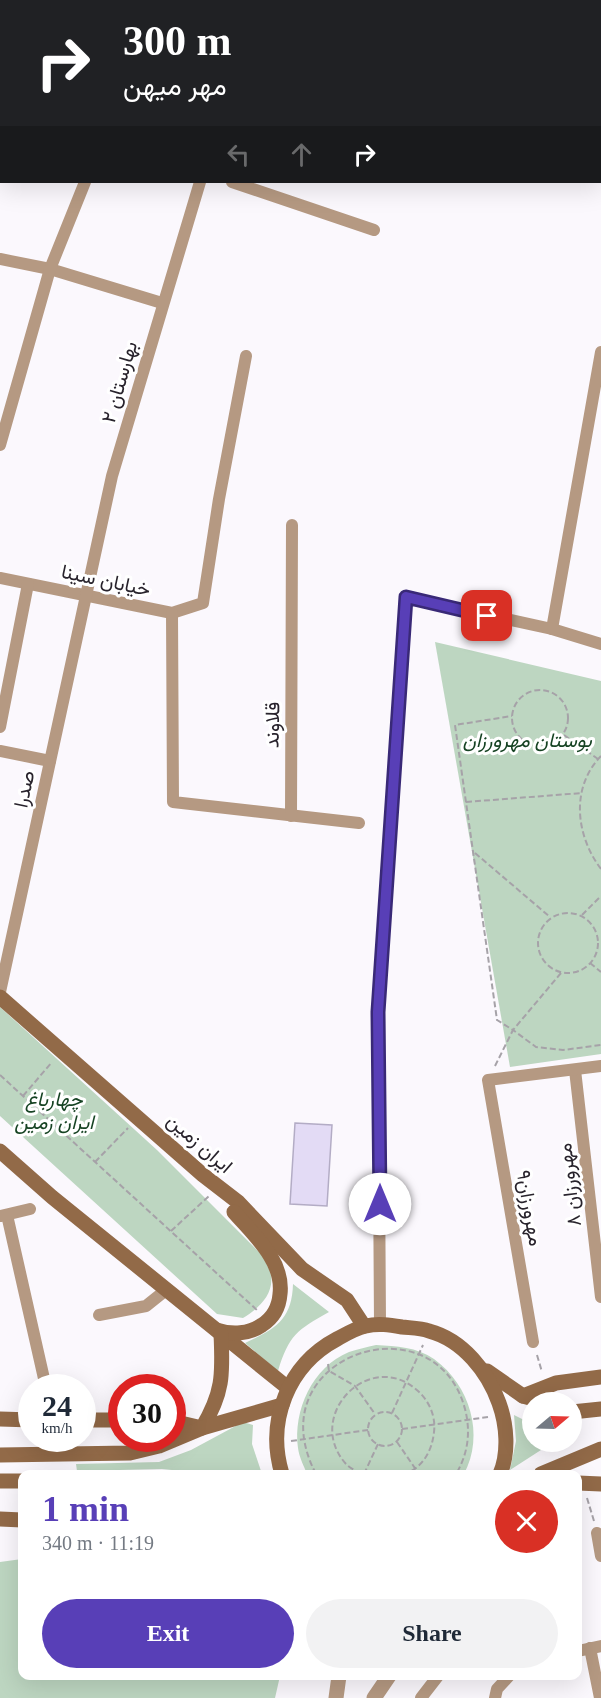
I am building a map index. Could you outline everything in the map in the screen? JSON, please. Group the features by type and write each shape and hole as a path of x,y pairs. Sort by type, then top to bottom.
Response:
{"main road":[{"name":"ایران زمین","path":"0,997 203,1175 238,1202 302,1269 347,1300 364,1326"},
{"path":"0,1151 52,1197 288,1388"},
{"path":"203,1175 270,1253 282,1282 279,1304 269,1321 255,1330 241,1333 218,1332"},
{"path":"281,1470 277,1443 278,1423 288,1388 304,1365 324,1346 364,1326 380,1324 430,1331 452,1341 480,1366 522,1395"},
{"path":"202,1428 215,1406 221,1384 218,1332"},
{"path":"480,1366 494,1389 503,1414 506,1442 501,1470"},
{"path":"532,1392 556,1383 601,1377"},
{"path":"0,1455 130,1453 159,1446 202,1428 282,1405"},
{"path":"582,1411 601,1409"},
{"path":"0,1419 18,1420"},
{"path":"186,1425 202,1428"},
{"path":"551,1470 601,1449"},
{"path":"0,1481 18,1481"},
{"path":"582,1484 601,1484"},
{"path":"0,1520 18,1520"}],"street":[{"path":"1,438 50,269 85,183"},
{"name":"بهارستان ۲","path":"85,595 112,476 200,183"},
{"path":"235,183 374,230"},
{"path":"0,259 50,269 162,303"},
{"path":"552,629 595,412 601,352"},
{"name":"خیابان سینا","path":"0,578 172,613 203,603 219,500 246,356"},
{"name":"قلاوند","path":"291,816 292,525"},
{"path":"0,727 28,584"},
{"name":"صدرا","path":"0,992 85,595"},
{"path":"380,1324 378,1012 406,597 552,629 601,644"},
{"path":"172,613 173,802 359,823"},
{"path":"0,751 50,761"},
{"path":"488,1080 601,1066"},
{"name":"مهرورزان ۸","path":"575,1070 601,1297"},
{"name":"مهرورزان۹","path":"488,1080 533,1342"},
{"path":"30,1209 3,1215 43,1374"},
{"path":"99,1315 146,1306 166,1290"},
{"path":"597,1533 601,1556"},
{"path":"590,1648 600,1698"},
{"path":"336,1698 338,1680"},
{"path":"374,1698 386,1680"},
{"path":"421,1698 435,1680"},
{"path":"495,1698 497,1689 505,1680"}],"path":[{"path":"535,691 553,694 561,700 568,717 563,734 548,745 530,745 516,734 512,716 514,707 526,694 535,691"},
{"path":"512,716 455,725 475,852 497,1020 536,1047 562,1050 601,1045"},
{"path":"563,734 600,758 588,775 579,813 582,833 589,851 601,869"},
{"path":"466,802 582,793"},
{"path":"475,852 550,917"},
{"path":"582,915 601,896"},
{"path":"566,912 582,915 589,921 598,937 596,956 577,972 561,973 552,969 539,953 538,933 550,917 566,912"},
{"path":"590,963 601,972"},
{"path":"488,1080 513,1030 561,973"},
{"path":"23,1096 62,1051"},
{"path":"0,1075 269,1321"},
{"path":"95,1162 138,1117"},
{"path":"171,1231 215,1190"},
{"path":"392,1413 430,1331"},
{"path":"533,1342 546,1386"},
{"path":"324,1346 329,1371 355,1386 375,1414"},
{"path":"314,1470 304,1440 304,1421 308,1402 317,1385 329,1371 348,1357 371,1349 395,1348 418,1354 437,1366 452,1381 463,1400 468,1421 468,1443 458,1470"},
{"path":"357,1470 347,1464 337,1450 333,1435 334,1416 340,1401 364,1380 380,1377 396,1378 423,1396 432,1410 435,1425 433,1444 425,1459 415,1469 397,1441"},
{"path":"392,1413 400,1421 402,1430 397,1441 387,1446 372,1440 368,1430 375,1414 392,1413"},
{"path":"402,1430 503,1414"},
{"path":"277,1443 368,1430"},
{"path":"365,1470 378,1444"},
{"path":"582,1490 597,1533"}],"green space":[{"name":"بوستان مهرورزان","path":"435,642 601,681 601,1054 510,1067"},
{"name":"چهارباغ ایران زمین","path":"0,1007 157,1150 263,1256 270,1273 270,1289 264,1301 254,1310 243,1318 217,1314 0,1116"},
{"path":"293,1284 329,1312 296,1335 286,1349 278,1371 245,1343 280,1322 289,1306"},
{"path":"376,1345 406,1348 427,1355 446,1370 457,1382 465,1397 473,1427 473,1443 466,1470 305,1470 300,1458 297,1434 302,1405 315,1379 336,1359 349,1352"},
{"path":"514,1415 522,1419 522,1452 538,1452 510,1470 516,1441"},
{"path":"243,1422 253,1425 252,1444 261,1470 77,1470 76,1464 159,1462 186,1452"},
{"path":"18,1560 18,1680 279,1680 275,1698 0,1698 0,1562"}],"building":[{"path":"295,1123 332,1125 327,1206 290,1204"}],"route":[{"path":"380,1204 378,1012 406,597 487,616"}]}
